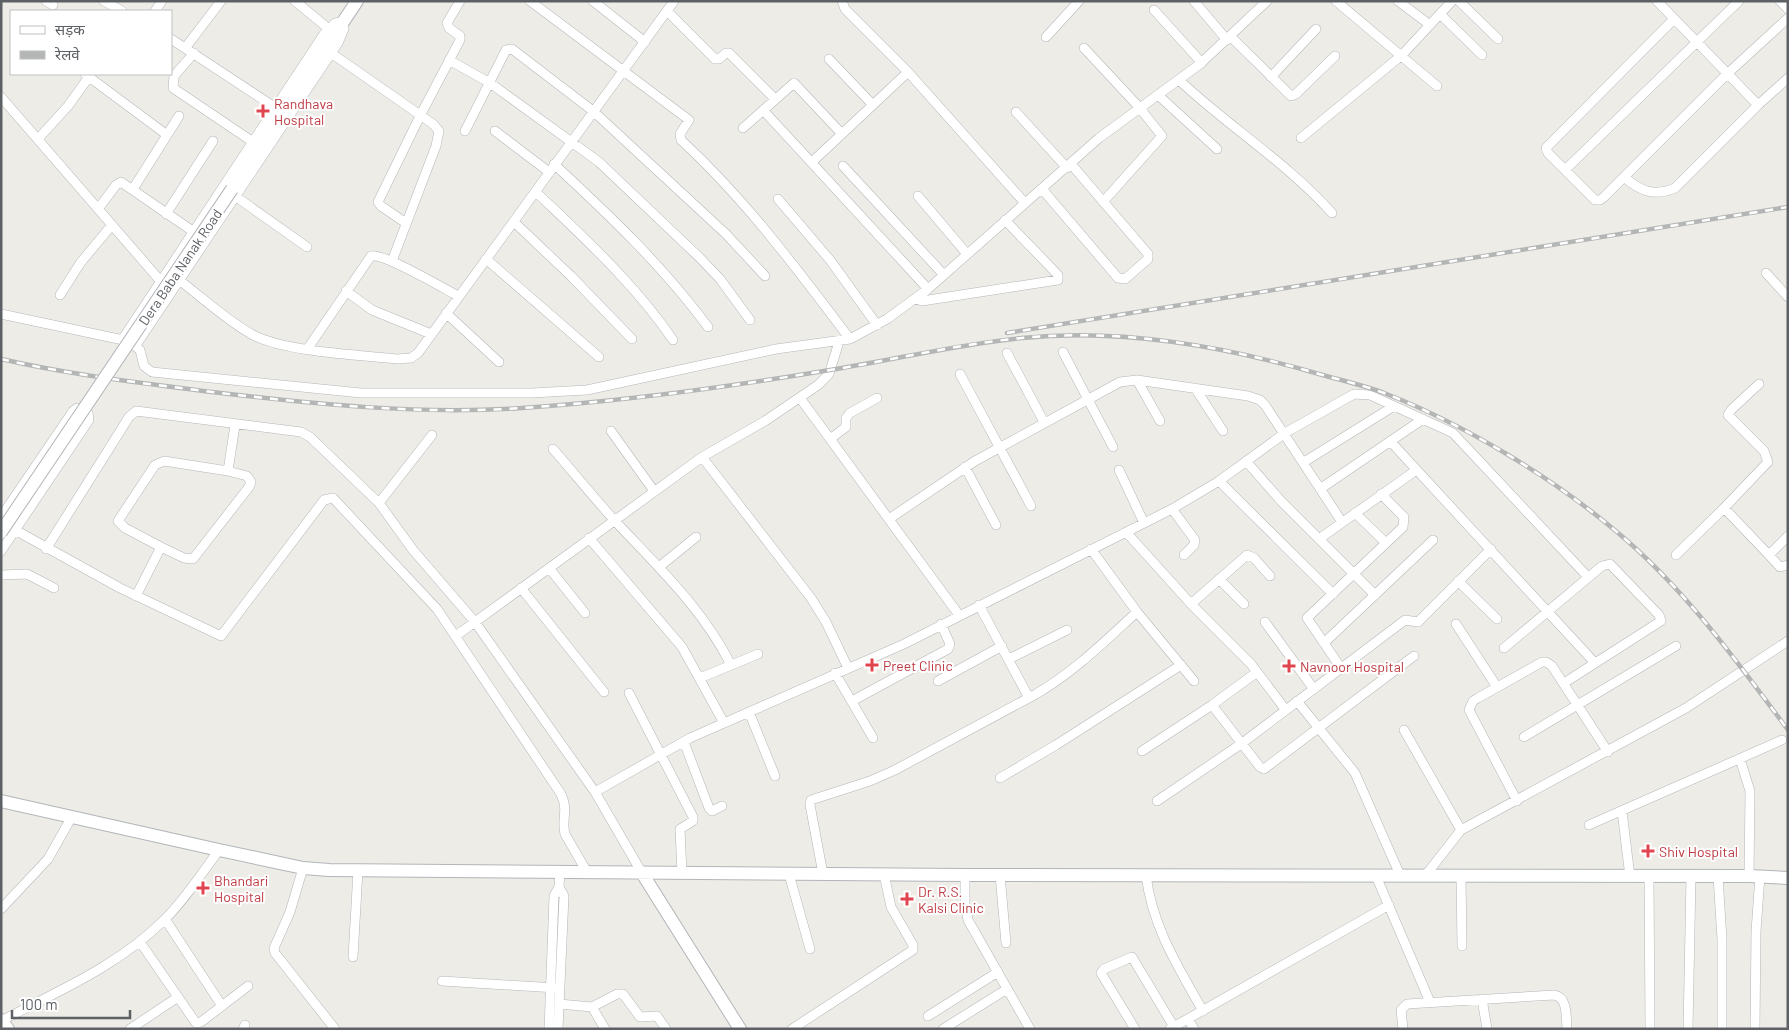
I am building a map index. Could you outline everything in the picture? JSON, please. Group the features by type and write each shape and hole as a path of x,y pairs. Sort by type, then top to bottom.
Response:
{"main road":[{"name":"Dera Baba Nanak Road","path":"1,532 227,196 332,30 343,20 357,1"},
{"path":"1,801 303,868 358,871 965,875 1755,876 1788,878"},
{"path":"642,873 740,1029"}],"street":[{"path":"104,1 120,10"},
{"path":"186,47 221,1"},
{"path":"122,340 276,108 332,30 295,1"},
{"path":"406,223 380,206 378,202 460,38 447,24 460,1"},
{"path":"593,1 645,42"},
{"path":"179,280 254,335 270,341 308,348 405,359 418,353 674,1"},
{"path":"842,1 845,8 908,72 1025,203"},
{"path":"1046,38 1079,1"},
{"path":"1194,1 1288,95 1294,96 1335,56"},
{"path":"1,314 122,340 136,345 142,354 144,366 152,372 361,393 532,393 587,390 776,349 839,342 850,339 877,325 928,289 1099,138 1202,62 1267,1"},
{"path":"1336,1 1437,86"},
{"path":"1398,1 1430,26"},
{"path":"1301,138 1402,55 1452,1"},
{"path":"1458,1 1498,39"},
{"path":"1565,170 1739,1"},
{"path":"1780,1 1788,9"},
{"path":"534,2 689,120 680,134 681,140 721,178 762,224 850,339"},
{"path":"1662,3 1674,19 1758,105"},
{"path":"1154,10 1202,62"},
{"path":"667,11 715,59 719,59 726,52 775,99"},
{"path":"1440,14 1482,55"},
{"path":"1674,19 1548,145 1548,153 1598,201 1788,18"},
{"path":"136,345 331,54 343,34 343,20"},
{"path":"1270,77 1316,29"},
{"path":"172,40 276,108"},
{"path":"465,131 510,48 593,111 719,228 765,276"},
{"path":"1084,48 1139,107 1162,136 1103,202"},
{"path":"194,53 174,76 173,88 253,142"},
{"path":"331,54 439,131 392,261"},
{"path":"829,59 873,105"},
{"path":"449,60 490,82 599,162 699,256 720,278 750,320"},
{"path":"812,162 908,72"},
{"path":"38,139 68,106 88,75 167,134"},
{"path":"1624,177 1643,191 1663,192 1675,188 1758,105 1788,78"},
{"path":"1179,80 1217,113 1280,162 1332,213"},
{"path":"743,128 794,83 842,134"},
{"path":"1158,95 1217,149"},
{"path":"1,97 171,292"},
{"path":"763,110 928,289"},
{"path":"1016,112 1103,202 1148,254 1148,259 1123,280 1118,278 1042,189"},
{"path":"132,189 179,116"},
{"path":"494,131 552,168 614,220 658,265 708,327"},
{"path":"166,214 213,141"},
{"path":"843,166 944,274"},
{"path":"98,209 118,183 123,182 194,232"},
{"path":"536,192 630,285 656,315 673,340"},
{"path":"235,196 308,247"},
{"path":"918,196 968,254"},
{"path":"778,199 830,260 877,325"},
{"path":"915,299 922,301 1058,280 1058,275 1005,220"},
{"path":"514,222 571,276 632,339"},
{"path":"60,295 81,262 112,225"},
{"path":"308,348 371,256 377,255 392,261 458,296"},
{"path":"486,258 599,357"},
{"path":"1766,274 1788,297"},
{"path":"346,291 372,310 431,334"},
{"path":"446,313 499,362"},
{"path":"456,635 702,457 765,421 800,398 829,374 839,342"},
{"path":"1063,352 1113,447"},
{"path":"1006,353 1044,422"},
{"path":"960,374 1031,506"},
{"path":"1138,380 1160,421"},
{"path":"889,519 965,467 998,447 1120,382 1138,380 1260,400 1285,433 1342,522"},
{"path":"1676,554 1768,462 1764,452 1728,415 1759,384"},
{"path":"1195,388 1222,431"},
{"path":"595,792 684,742 835,673 904,644 1172,509 1219,481 1285,433 1354,394 1370,395 1456,436 1588,577"},
{"path":"800,398 959,615"},
{"path":"830,439 846,427 846,418 850,413 878,398"},
{"path":"1304,462 1394,406"},
{"path":"1,517 73,411 78,408 88,413 89,420 1,551"},
{"path":"46,549 133,413 140,410 308,434 379,503 413,550 475,622 595,792 642,873"},
{"path":"1320,489 1423,419"},
{"path":"228,471 235,425"},
{"path":"611,431 654,491"},
{"path":"379,503 432,435"},
{"path":"1390,441 1415,471 1491,549 1595,662"},
{"path":"553,449 614,520 659,567 710,628 731,665"},
{"path":"702,457 811,598 826,622 848,668"},
{"path":"164,461 228,471 247,476 251,482 249,487 196,556 189,559 161,547 121,526 118,521 155,465 164,461"},
{"path":"1246,461 1319,539 1375,595"},
{"path":"965,467 996,525"},
{"path":"1119,470 1144,523"},
{"path":"1319,539 1415,471"},
{"path":"1219,481 1333,594"},
{"path":"1341,668 1307,618 1403,527 1405,520 1402,514 1382,494"},
{"path":"15,530 46,549 136,596 221,636 324,500 330,497 413,582 456,635 561,794 566,809 564,828 587,872"},
{"path":"1724,508 1780,567 1788,565"},
{"path":"1172,509 1195,540 1194,545 1184,555"},
{"path":"1356,513 1386,543"},
{"path":"1126,532 1190,604 1257,672 1285,709"},
{"path":"1769,555 1788,536"},
{"path":"659,567 696,537"},
{"path":"589,538 682,647 724,723"},
{"path":"1325,642 1433,540"},
{"path":"136,596 161,547"},
{"path":"1091,549 1137,612 1194,681"},
{"path":"1157,801 1240,744 1405,620 1418,622 1491,549"},
{"path":"1190,604 1248,555 1254,558 1270,576"},
{"path":"1504,648 1549,612 1588,577 1602,566 1610,564 1659,615 1661,621 1564,683"},
{"path":"549,568 585,613"},
{"path":"1,575 27,574 54,588"},
{"path":"1219,579 1244,604"},
{"path":"1458,581 1497,619"},
{"path":"521,588 604,692"},
{"path":"980,605 1030,698"},
{"path":"823,874 810,805 811,800 870,781 895,770 1030,698 1056,682 1137,612"},
{"path":"1265,622 1313,688"},
{"path":"852,701 948,649 950,644 941,624"},
{"path":"1456,624 1497,687"},
{"path":"1009,659 1068,630"},
{"path":"1425,876 1461,830 1608,752 1686,708 1788,641"},
{"path":"938,681 1002,646"},
{"path":"1524,737 1676,646"},
{"path":"700,678 758,654"},
{"path":"1212,705 1240,744 1260,767 1264,769 1414,656"},
{"path":"1517,801 1469,710 1473,701 1497,687 1546,662 1552,666 1564,683 1608,752"},
{"path":"1000,778 1056,745 1181,665"},
{"path":"1142,751 1212,705 1257,672"},
{"path":"835,673 873,738"},
{"path":"628,693 693,817 693,821 680,829 682,873"},
{"path":"1297,701 1360,782 1400,875"},
{"path":"749,712 775,776"},
{"path":"1404,730 1461,830"},
{"path":"1589,825 1782,740"},
{"path":"684,742 709,808 712,811 722,806"},
{"path":"1740,759 1750,791 1755,876 1755,1029"},
{"path":"1622,811 1630,876"},
{"path":"1,909 48,859 70,820"},
{"path":"3,1023 121,956 140,942 165,919 218,850"},
{"path":"303,868 290,912 274,948 275,953 335,1029"},
{"path":"353,957 358,871"},
{"path":"549,1029 555,987 554,896 560,887 560,872"},
{"path":"789,874 810,949"},
{"path":"792,1029 913,950 913,946 892,907 884,874"},
{"path":"965,875 965,904 968,920 1030,1029"},
{"path":"1000,875 1006,943"},
{"path":"1146,875 1148,896 1164,941 1203,1011"},
{"path":"1376,876 1430,1002"},
{"path":"1461,876 1462,946"},
{"path":"1649,877 1650,1029"},
{"path":"1688,1029 1691,877"},
{"path":"1718,877 1722,939 1722,1029"},
{"path":"1135,1029 1101,973 1104,969 1132,957 1172,1028 1388,905"},
{"path":"165,919 222,1006"},
{"path":"140,942 196,1023 201,1022 248,986"},
{"path":"928,1016 998,972"},
{"path":"442,981 555,987"},
{"path":"555,987 559,1004 558,1029"},
{"path":"943,1029 1007,989"},
{"path":"559,1004 592,1007 616,994 623,994 640,1018 657,1016 666,1029"},
{"path":"1402,1029 1402,1006 1430,1002 1558,995 1563,1000 1567,1029"},
{"path":"130,1029 178,997"},
{"path":"1482,999 1487,1029"},
{"path":"592,1007 605,1029"},
{"path":"1188,1019 1194,1029"}],"railway":[{"path":"1007,333 1788,207"},
{"path":"1,359 133,382 289,401 406,409 483,410 599,402 715,388 854,366 974,344 1022,338 1097,335 1172,342 1247,355 1368,388 1414,405 1506,453 1565,492 1617,532 1665,577 1708,626 1788,730"}],"place":[{"name":"Randhava Hospital","path":"263,111"},
{"name":"Preet Clinic","path":"872,665"},
{"name":"Navnoor Hospital","path":"1289,666"},
{"name":"Shiv Hospital","path":"1648,851"},
{"name":"Bhandari Hospital","path":"203,888"},
{"name":"Dr. R.S. Kalsi Clinic","path":"907,899"}]}
